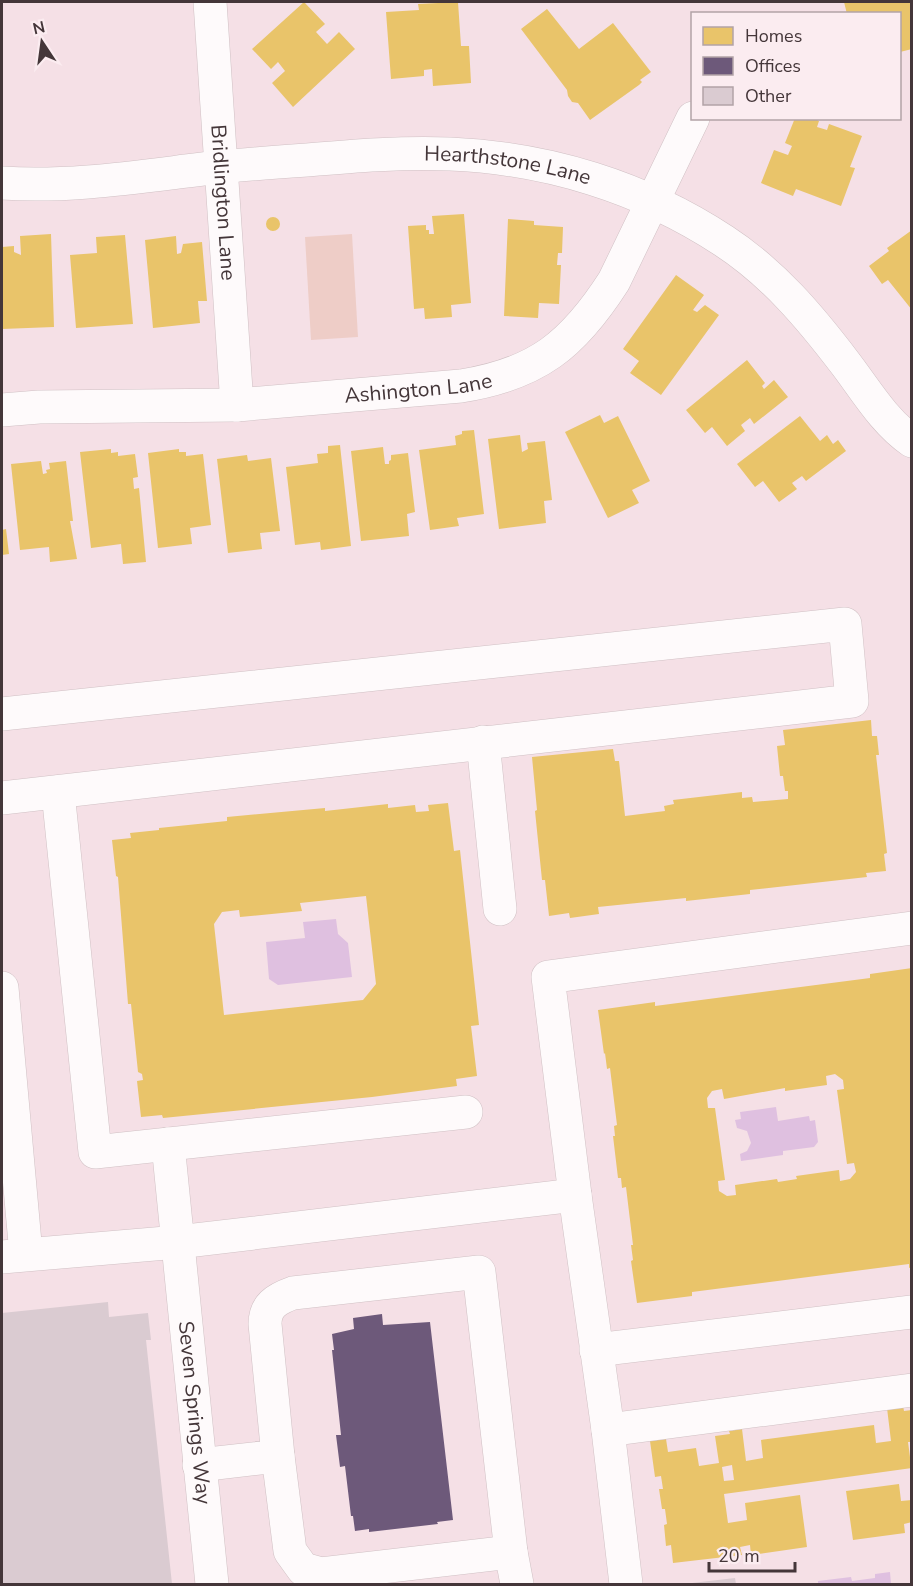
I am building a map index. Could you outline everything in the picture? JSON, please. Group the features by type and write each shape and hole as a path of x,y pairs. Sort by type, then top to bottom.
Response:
{"street":[{"name":"Bridlington Lane","path":"210,2 237,405"},
{"name":"Ashington Lane","path":"2,410 39,407 237,405 461,386 504,377 541,361 559,348 579,330 598,306 614,281 692,120"},
{"name":"Hearthstone Lane","path":"2,183 42,184 138,177 221,167 373,154 449,154 498,158 572,172 614,185 653,202 712,233 753,260 788,293 880,409 912,441"},
{"path":"2,714 845,624 852,700 2,798"},
{"path":"483,742 500,909"},
{"path":"58,792 95,1152 466,1112"},
{"path":"626,1584 548,977 912,928"},
{"path":"2,988 14,1255 178,1242 575,1195"},
{"name":"Seven Springs Way","path":"168,1144 212,1584"},
{"path":"511,1551 321,1574 303,1569 290,1551 265,1324 268,1307 282,1297 293,1293 480,1272 511,1551 517,1584"},
{"path":"596,1350 912,1312"},
{"path":"608,1430 912,1390"},
{"path":"200,1465 278,1456"}],"shaded area":[{"path":"352,234 358,337 311,340 305,237"},
{"path":"336,919 338,934 348,943 352,977 278,985 269,979 266,942 305,938 303,922"},
{"path":"776,1107 778,1121 809,1116 810,1121 815,1120 818,1142 814,1147 783,1151 783,1155 741,1161 740,1154 747,1151 751,1143 747,1131 737,1128 735,1120 741,1119 740,1112"},
{"path":"890,1572 891,1584 818,1584 818,1581 851,1577 852,1581 875,1578 875,1574"}],"building: Homes":[{"path":"304,2 325,24 316,32 327,44 339,32 355,49 293,107 272,83 285,71 278,62 271,69 252,49"},
{"path":"458,2 461,46 469,46 471,83 433,86 432,69 424,70 424,76 391,79 386,12 419,10 418,4"},
{"path":"844,2 912,2 912,49 901,52 901,12 846,12"},
{"path":"547,9 579,49 613,23 651,72 640,80 642,82 639,85 590,120 578,103 572,102 567,90 521,29"},
{"path":"794,120 817,120 819,121 817,127 827,130 829,124 862,136 850,167 855,168 841,206 796,189 793,196 761,183 774,150 788,155 792,146 785,143"},
{"path":"464,214 471,303 451,305 452,317 425,319 424,308 414,309 408,226 426,225 429,234 434,234 432,216"},
{"path":"273,217 278,219 280,224 278,229 273,231 268,229 266,224 268,219"},
{"path":"508,219 534,221 534,225 563,227 562,253 558,253 557,265 561,265 559,304 539,303 538,318 504,316"},
{"path":"912,230 912,310 888,280 882,284 869,266 889,251 887,248"},
{"path":"51,234 54,327 2,329 2,247 14,246 14,252 21,255 20,236"},
{"path":"125,235 133,324 76,328 70,255 97,253 96,237"},
{"path":"176,236 177,254 181,253 183,244 202,242 207,301 198,301 200,323 153,328 145,240"},
{"path":"676,275 704,295 693,310 697,312 705,305 719,315 661,395 630,373 639,361 623,349"},
{"path":"747,360 765,383 762,386 764,389 774,380 788,397 754,424 750,418 741,425 745,431 727,446 712,427 705,433 686,410"},
{"path":"600,415 604,423 618,416 650,481 632,490 639,503 608,518 565,432"},
{"path":"800,416 820,441 827,435 833,444 838,440 846,451 806,481 802,476 792,483 797,489 779,502 763,481 755,487 737,464"},
{"path":"474,430 484,514 457,518 459,526 430,530 419,450 456,445 455,436 462,434 462,431"},
{"path":"520,435 522,452 528,449 527,443 545,441 552,500 544,501 546,523 499,529 488,439"},
{"path":"340,445 351,546 321,550 320,542 295,545 286,467 318,463 317,454 328,453 328,446"},
{"path":"383,447 385,464 389,464 391,455 408,453 415,512 407,514 409,536 361,541 351,451"},
{"path":"111,449 111,453 118,452 118,456 135,454 138,477 133,478 134,489 139,488 146,562 123,564 121,544 91,548 80,452"},
{"path":"179,449 179,452 186,452 186,456 203,454 211,525 190,528 192,544 158,548 148,453"},
{"path":"247,455 248,461 271,458 280,531 260,533 262,549 228,553 217,459"},
{"path":"41,461 43,474 50,469 49,463 66,461 73,521 70,521 77,559 50,562 49,547 20,550 11,464"},
{"path":"6,529 9,554 2,555 2,530"},
{"path":"871,720 872,736 877,736 879,755 876,755 887,853 884,854 886,871 866,873 867,877 750,890 750,894 598,907 599,914 570,918 569,913 549,916 545,880 542,880 532,757 613,749 615,761 619,761 625,816 665,811 664,806 674,804 673,800 742,792 742,798 752,797 753,802 788,799 783,776 780,776 777,746 785,745 783,730"},
{"path":"448,803 454,851 460,850 479,1025 471,1026 477,1076 456,1079 457,1086 372,1097 163,1118 162,1115 141,1117 137,1081 143,1080 142,1074 138,1072 131,1004 128,1004 118,877 116,876 112,840 131,838 130,833 159,830 159,828 227,821 227,817 325,808 325,811 388,804 388,808 415,805 416,812 429,811 428,805","holes":["366,896 376,984 363,1000 224,1015 214,924 222,912 239,910 240,917 302,911 300,903"]},
{"path":"912,968 912,1267 909,1268 909,1264 692,1292 692,1296 637,1303 631,1261 633,1260 631,1245 633,1245 626,1187 622,1188 621,1178 618,1178 613,1136 615,1136 614,1126 617,1125 610,1068 607,1069 598,1010 655,1002 655,1006 870,978 870,974","holes":["835,1074 843,1080 844,1089 837,1090 847,1164 854,1163 856,1172 850,1179 840,1181 839,1170 796,1176 797,1179 778,1182 777,1179 735,1185 736,1195 727,1196 719,1191 718,1181 725,1180 715,1108 708,1108 707,1098 712,1091 722,1089 724,1099 785,1088 785,1091 827,1085 826,1076"]},
{"path":"903,1406 904,1411 912,1410 912,1442 908,1442 910,1457 912,1456 912,1468 724,1494 728,1523 747,1520 745,1503 800,1495 807,1547 751,1555 750,1545 740,1547 742,1555 673,1563 671,1545 666,1546 664,1525 667,1524 659,1489 663,1489 661,1476 655,1477 650,1441 666,1439 668,1452 696,1448 699,1466 719,1463 715,1436 730,1434 729,1431 742,1429 746,1461 763,1458 761,1440 874,1425 876,1443 891,1441 887,1408","holes":["732,1465 734,1480 724,1481 722,1467"]},
{"path":"899,1484 901,1501 912,1500 912,1522 904,1524 905,1533 853,1540 846,1491"}],"building: Offices":[{"path":"382,1314 383,1325 430,1322 453,1520 437,1522 438,1524 369,1532 369,1529 355,1531 345,1466 340,1467 336,1435 341,1435 332,1334 354,1329 353,1318"}],"building: Other":[{"path":"108,1302 109,1317 148,1313 151,1340 146,1340 172,1584 2,1584 2,1313"},
{"path":"735,1578 736,1584 692,1583"}]}
